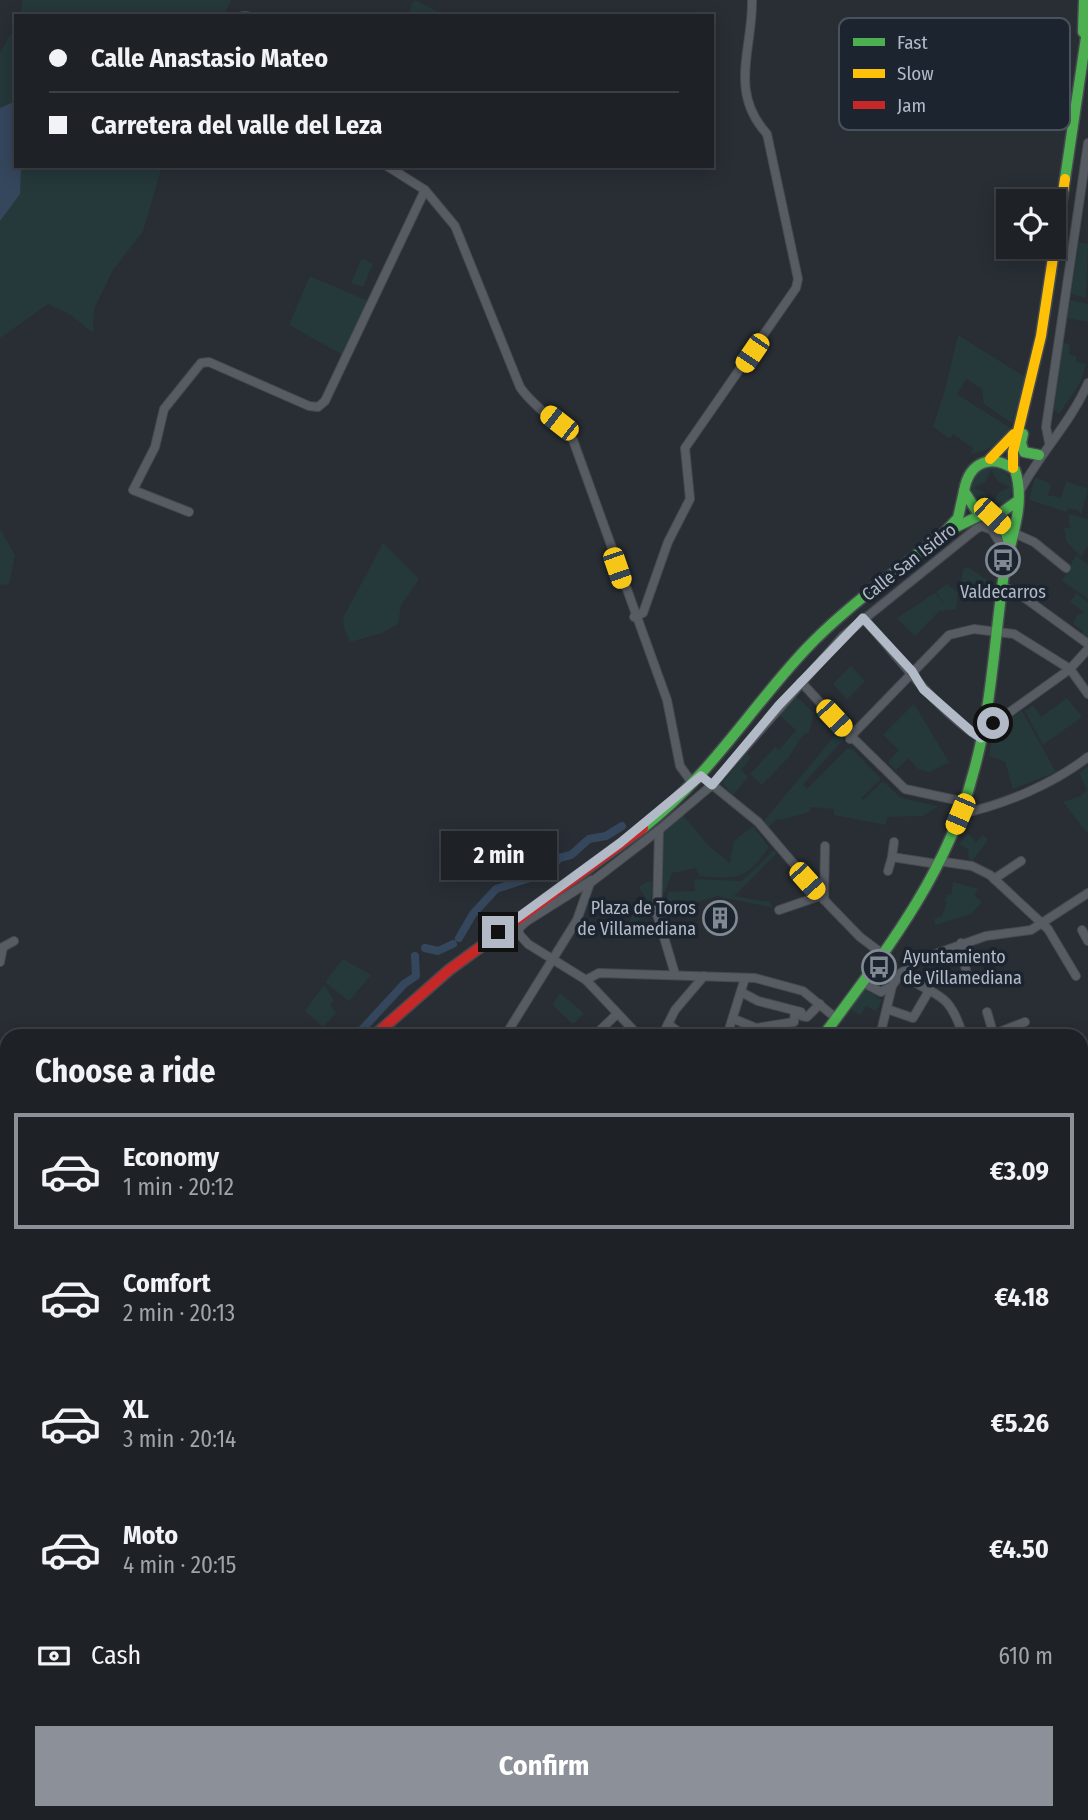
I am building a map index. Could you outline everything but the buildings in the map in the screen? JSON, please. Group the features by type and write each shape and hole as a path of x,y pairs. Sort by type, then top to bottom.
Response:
{"main road":[{"path":"1080,78 1084,0"},
{"path":"1038,457 1030,456 1021,443 1088,24"},
{"path":"827,1029 884,955 937,862 963,807 981,738 1008,539 1021,489 1014,469 1018,428 1031,387"},
{"path":"990,459 1018,428"},
{"path":"381,1029 419,992 620,843 697,780 724,752 804,651 835,620 945,532 958,518 968,473 981,461 990,459 1007,463 1014,469"},
{"path":"964,491 970,505 987,515 1008,539"},
{"path":"945,532 987,515 1008,511 1017,502"}],"street":[{"path":"635,617 643,613 668,542 690,499 685,448 796,288 798,279 767,134 754,119 744,82 752,0"},
{"path":"1049,442 1046,427 1088,143"},
{"path":"390,168 425,190 455,226 520,387 527,398 559,423 573,440 667,700 680,766 697,780 712,785 758,822 822,898 860,937 884,955"},
{"path":"188,512 133,490 155,447 164,409 201,363 209,362 318,407 325,401 425,190"},
{"path":"1021,489 1038,457 1073,411 1088,383"},
{"path":"1014,469 1038,457"},
{"name":"Calle San Isidro","path":"598,876 659,830 712,785 801,682 863,618 976,529 982,527 992,530 1008,539"},
{"path":"1008,539 1034,542 1066,568"},
{"path":"983,723 996,722 1070,669 1088,646 1014,590 1002,587"},
{"path":"863,618 912,671 933,699 981,738"},
{"path":"851,736 949,635 974,629 1014,634 1070,669 1088,694"},
{"path":"801,682 905,789 963,807 982,809 1065,775 1088,757"},
{"path":"659,830 657,914 675,974"},
{"path":"888,871 894,842"},
{"path":"822,898 825,846"},
{"path":"892,857 972,866 985,870 1042,923 1076,976"},
{"path":"994,879 1021,861"},
{"path":"509,1029 577,920 590,883 598,876"},
{"path":"598,876 527,921 519,928 519,934 528,944 586,980 632,1029"},
{"path":"882,1029 892,986 901,973 921,959 986,936 1031,930 1086,897"},
{"path":"779,910 822,898"},
{"path":"1082,930 1088,941"},
{"path":"0,962 3,947 14,942"},
{"path":"961,943 967,976"},
{"path":"586,980 599,973 745,978 803,991 836,1018"},
{"path":"901,973 942,995 961,1029"},
{"path":"666,1029 675,1010 704,976"},
{"path":"730,1029 745,978"},
{"path":"864,983 881,992 892,986"},
{"path":"887,1009 914,1018 930,989"},
{"path":"741,992 758,1001 807,1017 820,1004"},
{"path":"766,1029 794,1022 795,1011"},
{"path":"987,1012 991,1029"},
{"path":"601,1029 617,1014"},
{"path":"734,1019 749,1029"},
{"path":"1007,1029 1025,1022"},
{"path":"668,1024 675,1029"}],"shaded area":[{"path":"22,0 231,0 224,14 21,14"},
{"path":"414,0 444,14 408,14"},
{"path":"14,28 14,168 161,168 143,231 113,270 94,309 93,333 71,315 48,304 0,338 0,53"},
{"path":"1079,242 1088,244 1086,298 1071,294"},
{"path":"362,258 373,264 363,287 351,283"},
{"path":"310,276 368,301 343,355 289,325"},
{"path":"1070,300 1088,304 1088,322 1067,318"},
{"path":"958,335 1027,378 1012,423 984,404 982,389 966,379 957,394 1010,428 993,446 970,454 973,448 953,434 950,439 933,427"},
{"path":"1063,343 1070,344 1069,354 1076,356 1076,362 1086,364 1080,383 1059,414 1054,409"},
{"path":"994,466 1007,473 1013,487 1008,501 992,508 975,500 971,487 978,471","holes":["991,470 998,481 1010,487 999,492 992,505 986,493 974,488 985,482"]},
{"path":"1035,477 1051,484 1048,495 1061,498 1066,481 1088,489 1081,515 1078,510 1068,508 1067,512 1029,500"},
{"path":"1069,514 1088,519 1088,546 1081,557 1066,541 1064,528 1072,527 1069,525"},
{"path":"0,529 15,555 9,584 0,585"},
{"path":"383,543 419,579 401,605 398,624 382,633 350,642 343,625 344,616"},
{"path":"1076,555 1088,565 1088,599 1062,581"},
{"path":"968,567 987,580 984,600 974,594 973,598 960,587 963,569"},
{"path":"947,584 958,593 956,609 939,611 915,636 897,618 935,593 945,605 936,592"},
{"path":"1076,593 1088,602 1088,642 1080,636 1083,631 1073,624 1077,615 1084,612 1070,602"},
{"path":"851,666 865,681 847,699 833,684"},
{"path":"795,695 814,713 809,733 804,734 787,759 762,785 750,774 775,747 779,750 796,730 779,715"},
{"path":"1067,698 1082,717 1043,745 1025,711 1033,705 1041,717"},
{"path":"914,704 949,762 930,772 918,769 908,758 896,770 888,762 899,750 883,735"},
{"path":"1022,711 1056,772 1013,789 1005,762 989,756 994,728"},
{"path":"838,732 844,739 803,784 807,789 847,749 852,749 881,779 861,798 863,800 883,781 901,798 938,806 923,816 887,817 886,825 834,815 834,809 811,807 809,812 780,820 778,818 768,827 763,822"},
{"path":"747,754 751,757 741,770 748,777 733,795 722,782"},
{"path":"1088,766 1088,834 1063,802 1081,796 1087,790 1079,773"},
{"path":"683,815 708,845 730,863 734,841 753,826 769,847 748,871 733,877 700,876 696,868 672,873 659,906 662,835"},
{"path":"968,833 976,842 983,835 988,840 972,861 968,857 969,850 959,844"},
{"path":"774,850 777,853 734,896 769,902 774,908 717,896 672,910 666,923 661,912 669,892 695,891 694,879 742,881"},
{"path":"646,882 652,882 651,917 640,919 627,928 634,911 648,902 639,887"},
{"path":"953,882 979,889 974,895 982,902 971,914 935,925 934,919 942,916 947,902 944,901 948,894 951,895"},
{"path":"343,959 371,975 349,1001 325,982"},
{"path":"324,985 334,1000 330,1005 336,1013 323,1027 305,1011"},
{"path":"862,988 882,1000 876,1011 866,1006 861,1015 848,1008"},
{"path":"560,993 584,1013 573,1024 552,1005"}],"water":[{"path":"14,102 14,168 21,168 20,194 0,221 0,108"}],"waterway":[{"path":"459,938 473,914 496,889 549,872 559,858 571,855 589,839 606,836 622,826"},
{"path":"425,948 438,951 453,944"},
{"path":"362,1029 404,984 416,976 415,956"}],"traffic: fast":[{"path":"1083,32 1084,0"},
{"path":"1065,179 1088,24"},
{"path":"1023,434 1021,443 1024,452 1039,455"},
{"path":"828,1029 890,944 930,879 962,811 973,774 984,726 1005,566 1019,498 1015,470 1006,465 998,462 982,463 971,473 964,491 976,510 998,515 1016,502"},
{"path":"643,828 689,786 784,673 821,634 945,532 958,518 964,491"},
{"path":"954,528 983,514"},
{"path":"992,516 1004,527 1009,543"}],"traffic: slow":[{"path":"1013,468 1013,452 1041,336 1065,179"},
{"path":"990,459 1014,434"}],"traffic: jam":[{"path":"382,1029 449,970 643,828"}],"place":[{"name":"Valdecarros","path":"1003,560"},
{"name":"Plaza de Toros de Villamediana","path":"720,918"},
{"name":"Ayuntamiento de Villamediana","path":"879,967"}],"route":[{"path":"498,932 620,843 701,776 712,785 779,705 863,618 912,671 923,689 972,732 981,738 983,723 993,723"}]}
